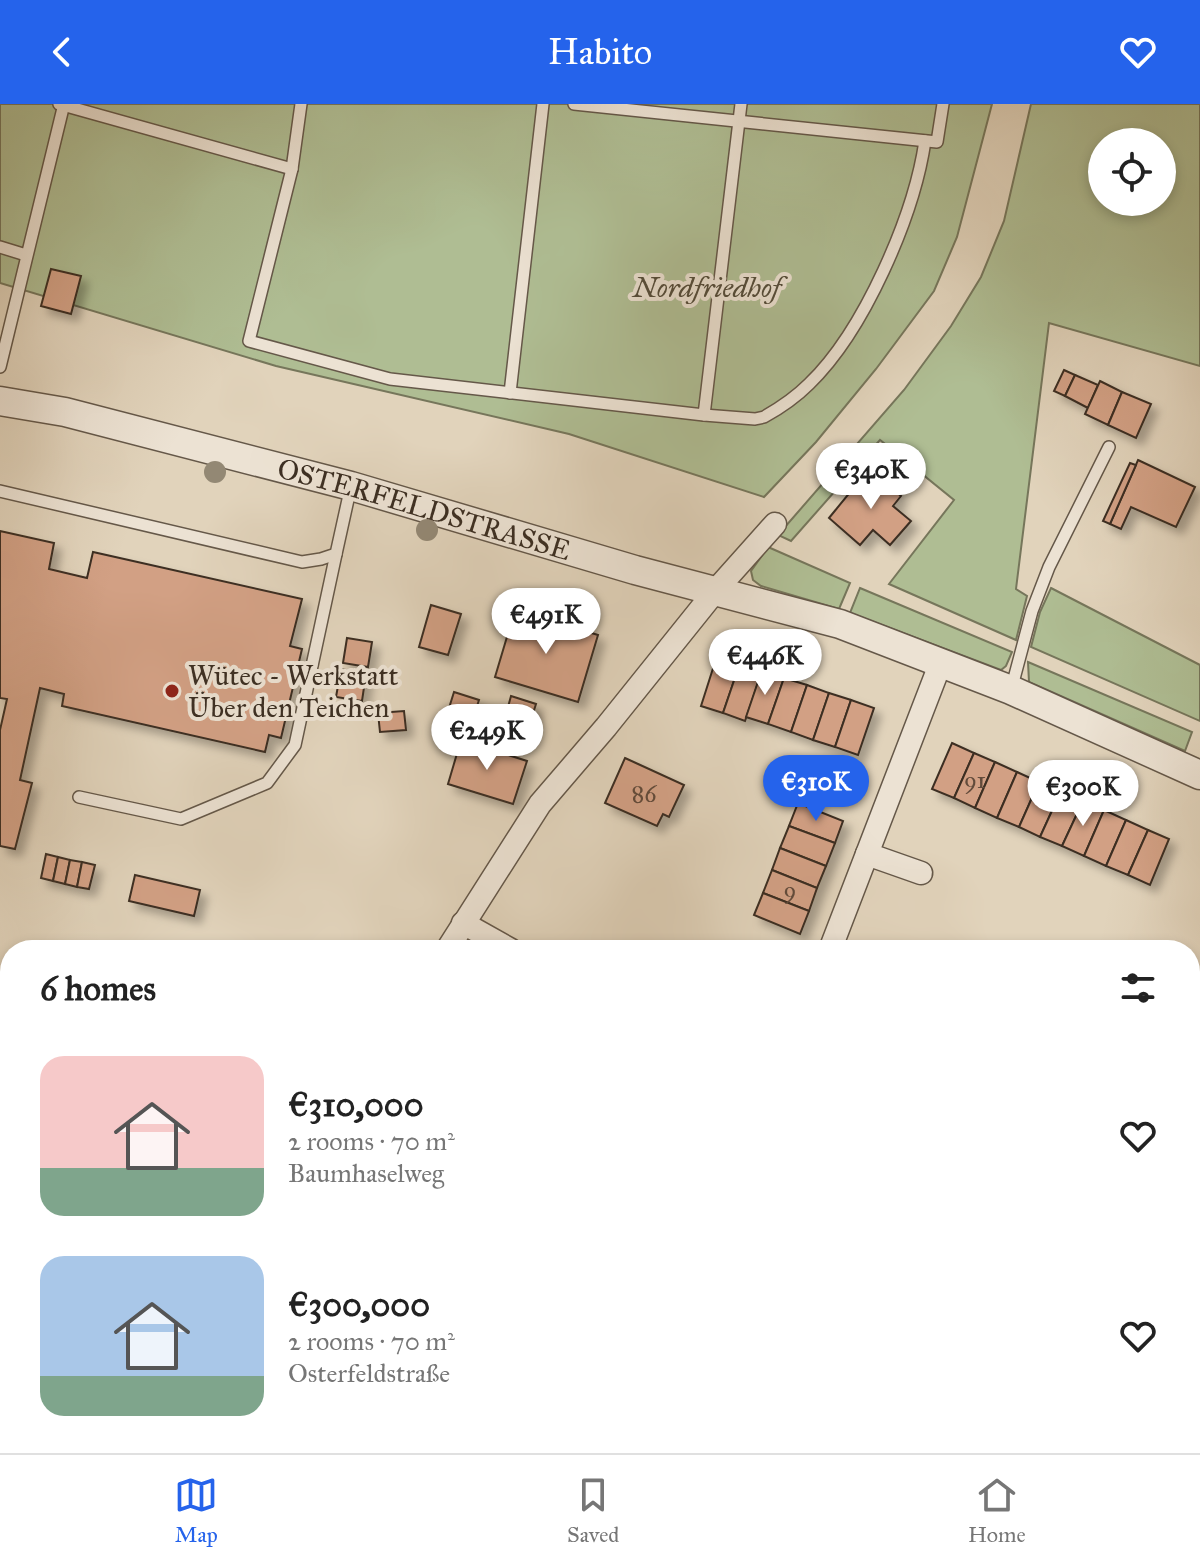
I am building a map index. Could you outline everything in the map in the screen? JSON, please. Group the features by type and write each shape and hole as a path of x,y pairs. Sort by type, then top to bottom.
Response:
{"street":[{"name":"OSTERFELDSTRASSE","path":"0,401 93,419 351,486 635,570 840,624 1011,690 1200,775"},
{"path":"453,940 540,804 716,590 775,524"},
{"path":"834,940 941,662"},
{"path":"867,854 921,873"},
{"path":"463,923 493,940"}],"lane":[{"path":"0,367 62,104 292,169"},
{"path":"301,104 292,169 249,341 390,379 755,419 764,417 810,383 829,360 875,285 915,190 925,141"},
{"path":"510,393 543,104"},
{"path":"574,104 937,142 943,104"},
{"path":"704,415 741,104"},
{"path":"0,247 26,255"},
{"path":"1011,690 1032,611 1049,567 1109,447"},
{"path":"79,797 181,819 267,783 295,745 351,486"},
{"path":"0,491 302,562 336,554"}],"green space":[{"name":"Nordfriedhof","path":"0,104 992,104 957,237 934,291 816,442 764,497 569,434 276,366 0,283"},
{"path":"1031,104 1200,104 1200,366 1049,323 1016,589 1027,596 1016,640 889,584 954,500 880,440 791,541 778,535 904,390 951,326 981,277 1004,221"},
{"path":"768,547 850,583 839,609 761,586 753,580 751,571"},
{"path":"860,588 1012,652 1006,666 1001,670 850,613"},
{"path":"1051,588 1200,665 1200,721 1031,647 1040,612"},
{"path":"1028,662 1192,732 1185,751 1029,682"}],"building":[{"path":"51,269 81,276 71,314 41,306"},
{"path":"1064,370 1075,375 1065,396 1054,391"},
{"path":"1075,375 1098,385 1088,408 1065,396"},
{"path":"1100,381 1122,392 1108,425 1085,414"},
{"path":"1122,392 1151,404 1136,438 1108,425"},
{"path":"1138,460 1195,487 1176,527 1131,507 1121,529 1110,524"},
{"path":"1130,463 1136,465 1110,524 1103,521"},
{"path":"869,469 901,496 893,506 911,521 890,545 873,530 860,545 829,518"},
{"name":"Wütec - Werkstatt Über den Teichen","path":"0,531 54,543 49,569 87,578 93,552 302,599 290,646 302,649 281,738 269,735 265,752 62,706 64,694 40,688 20,780 32,783 15,849 0,846 0,730 7,699 0,698"},
{"path":"431,605 461,614 448,655 419,647"},
{"path":"515,610 598,635 578,702 495,677"},
{"path":"347,638 372,642 368,667 343,663"},
{"path":"716,659 739,666 723,713 701,706"},
{"path":"739,666 761,674 745,721 723,713"},
{"path":"341,669 366,674 362,701 336,697"},
{"path":"762,670 784,678 768,724 746,717"},
{"path":"784,678 807,685 791,732 768,724"},
{"path":"807,685 829,693 813,740 791,732"},
{"path":"454,692 479,700 469,731 444,724"},
{"path":"829,693 851,700 835,747 813,740"},
{"path":"511,696 536,704 529,726 505,718"},
{"path":"851,700 874,708 858,755 835,747"},
{"path":"404,711 406,730 380,732 378,713"},
{"path":"461,740 527,761 513,804 448,784"},
{"path":"952,743 974,753 954,798 932,789"},
{"path":"974,753 995,762 975,808 954,798"},
{"path":"625,758 684,785 669,817 663,814 657,826 605,803"},
{"path":"995,762 1017,772 997,818 975,808"},
{"path":"1017,772 1039,782 1019,827 997,818"},
{"path":"1039,782 1061,791 1040,837 1019,827"},
{"path":"1061,791 1083,801 1062,846 1040,837"},
{"path":"1083,801 1104,810 1084,856 1062,846"},
{"path":"798,803 843,821 835,843 789,826"},
{"path":"1104,810 1126,820 1106,866 1084,856"},
{"path":"1126,820 1148,830 1128,875 1106,866"},
{"path":"789,826 835,843 826,866 780,848"},
{"path":"1148,830 1169,839 1150,885 1128,875"},
{"path":"780,848 826,866 817,888 772,870"},
{"path":"46,854 58,857 53,881 41,878"},
{"path":"58,857 70,860 65,884 53,881"},
{"path":"70,860 82,862 77,887 65,884"},
{"path":"82,862 95,865 89,889 77,887"},
{"path":"772,870 817,888 809,911 763,893"},
{"path":"135,875 200,890 194,916 129,901"},
{"path":"763,893 809,911 800,934 754,915"}],"place":[{"name":"Wütec - Werkstatt Über den Teichen","path":"172,691"}]}
